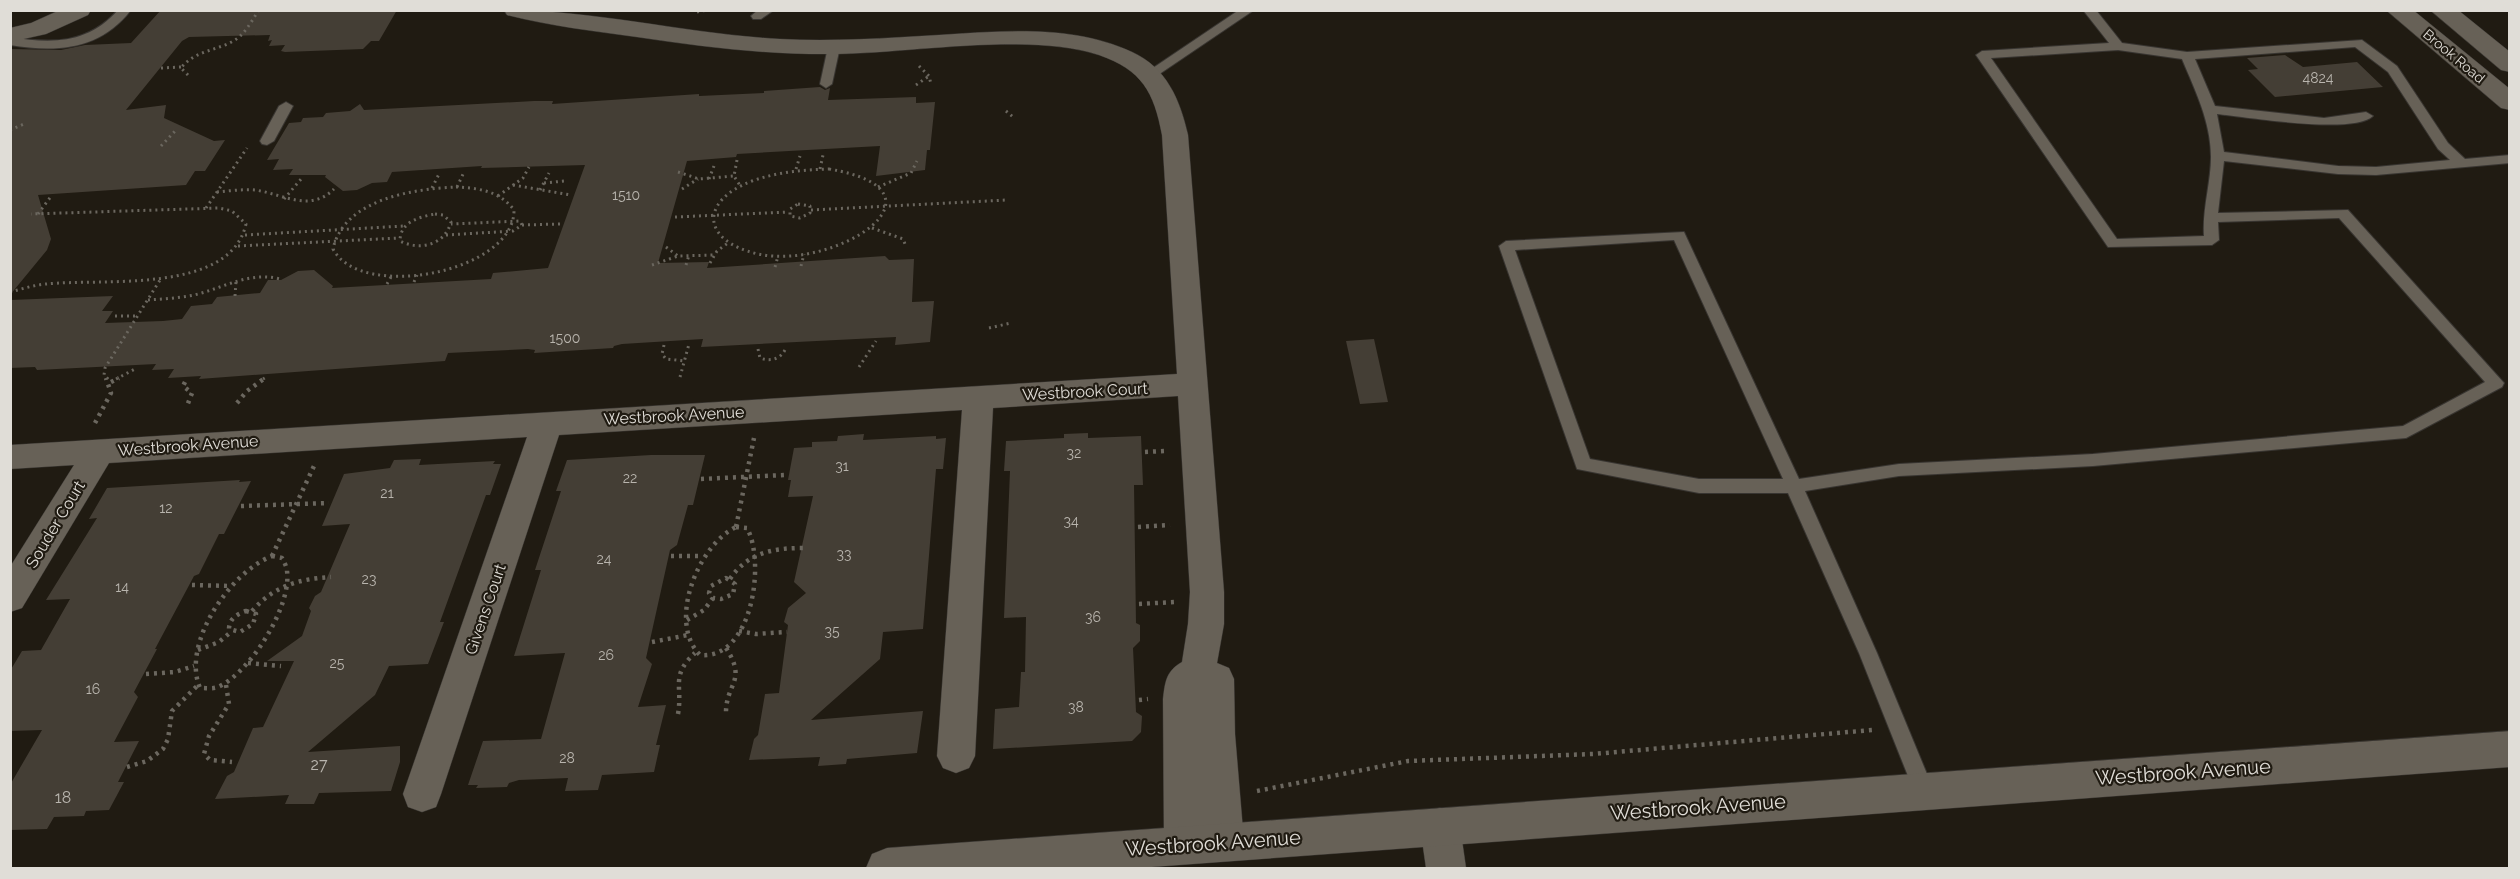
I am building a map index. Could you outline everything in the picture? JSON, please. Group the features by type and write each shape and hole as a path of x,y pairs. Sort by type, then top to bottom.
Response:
{"street":[{"path":"10,35 38,29 80,10"},
{"path":"515,10 720,42 775,47 834,47 996,39 1056,40 1100,48 1150,74 1158,81 1166,96 1175,135 1192,384 1207,608 1198,671"},
{"name":"Brook Road","path":"2398,10 2510,102"},
{"name":"Brook Road","path":"2442,10 2510,64"},
{"name":"Westbrook Court","path":"978,397 1192,384"},
{"path":"956,756 978,397"},
{"name":"Westbrook Avenue","path":"10,458 96,439 547,423 978,397"},
{"name":"Givens Court","path":"422,795 547,423"},
{"name":"Souder Court","path":"10,598 96,439"},
{"path":"1198,671 1216,679 1216,734 1224,842"},
{"path":"1184,845 1181,699 1183,680 1198,671"},
{"name":"Westbrook Avenue","path":"887,868 2510,749"},
{"path":"1440,826 1446,868"}],"lane":[{"path":"10,41 22,43 85,40 106,30 125,10"},
{"path":"1150,74 1248,10"},
{"path":"2090,10 2118,46"},
{"path":"2187,56 2210,110 2218,156 2210,218 2212,240 2113,244 1982,55 2118,46 2187,56 2358,43 2393,69 2443,146 2462,164"},
{"path":"826,84 834,47"},
{"path":"267,141 286,106"},
{"path":"2210,110 2324,122 2366,116"},
{"path":"2218,156 2338,170 2376,171 2510,159"},
{"path":"1924,791 1868,653 1794,486 1679,235 1506,246 1583,464 1699,486 1794,486 1899,470 2092,460 2406,432 2496,383 2343,213 2210,218"}],"path":[{"path":"161,68 181,67 192,57 238,38 259,10"},
{"path":"914,62 929,76 931,84"},
{"path":"181,67 188,75"},
{"path":"916,85 929,76"},
{"path":"1006,111 1013,117"},
{"path":"10,130 24,124"},
{"path":"161,146 176,129"},
{"path":"205,209 239,156 250,146"},
{"path":"820,169 823,155"},
{"path":"796,170 800,156"},
{"path":"737,160 734,177 741,187"},
{"path":"878,187 911,173 917,161"},
{"path":"709,179 714,166"},
{"path":"498,196 525,175 529,167"},
{"path":"820,169 846,172 878,187 884,195 885,206 882,215 872,228 837,246 804,254 778,256 754,253 728,243 716,232 713,215 724,198 760,178 796,170 820,169"},
{"path":"457,187 464,172"},
{"path":"678,172 699,179 734,177"},
{"path":"540,190 549,173"},
{"path":"432,188 439,174"},
{"path":"284,199 302,178"},
{"path":"682,189 699,179"},
{"path":"544,183 565,181"},
{"path":"513,185 571,195"},
{"path":"457,187 479,189 498,196 512,206 514,221 510,231 498,245 442,270 391,277 364,273 346,265 334,252 334,241 340,230 356,215 378,203 432,188 457,187"},
{"path":"217,192 256,190 284,199 320,200 334,189"},
{"path":"37,214 52,195"},
{"path":"788,212 790,216 800,218 811,210 1007,200"},
{"path":"675,217 788,212 794,205 801,204 807,205 811,210"},
{"path":"10,292 44,284 160,279 200,271 216,263 237,246 244,235 246,224 241,216 232,211 205,209 31,214"},
{"path":"244,235 404,226 420,217 435,214 448,218 451,224"},
{"path":"451,224 520,221 522,225"},
{"path":"446,235 451,224"},
{"path":"399,238 404,244 417,246 435,242 446,235 510,231 517,230 522,225 560,224"},
{"path":"399,238 404,226"},
{"path":"872,228 903,239 905,244"},
{"path":"237,246 399,238"},
{"path":"710,263 714,255 728,243"},
{"path":"666,247 678,256"},
{"path":"801,266 804,254"},
{"path":"686,265 689,255"},
{"path":"652,265 678,256 714,255"},
{"path":"775,267 778,256"},
{"path":"414,282 417,275"},
{"path":"147,300 197,295 236,282 263,277 280,279"},
{"path":"387,284 391,277"},
{"path":"96,439 110,397 111,382 104,375 105,368 160,279"},
{"path":"235,296 236,282"},
{"path":"115,316 137,316"},
{"path":"989,328 1011,323"},
{"path":"859,367 863,356 876,341"},
{"path":"681,377 689,344"},
{"path":"664,345 662,354 666,359 685,361"},
{"path":"758,349 760,358 769,360 780,357 786,348"},
{"path":"111,382 135,369"},
{"path":"237,403 247,391 268,376"},
{"path":"185,382 183,386 190,391 192,396 187,406"},
{"path":"736,527 755,433"},
{"path":"1145,452 1172,451"},
{"path":"272,556 317,460"},
{"path":"701,479 786,475"},
{"path":"241,506 329,503"},
{"path":"1138,527 1175,525"},
{"path":"736,527 749,531 756,554 753,595 739,631 726,648 708,656 695,653 688,635 687,620 691,587 702,556 721,532 736,527"},
{"path":"730,579 740,564 756,554 804,548"},
{"path":"272,556 285,560 285,584 278,614 248,663 226,685 212,690 197,685 194,666 197,651 210,620 232,586 256,561 272,556"},
{"path":"671,556 702,556"},
{"path":"232,631 228,627 233,617 242,612 252,612 269,592 302,579 331,578"},
{"path":"722,579 730,579 736,587 733,594 721,600 713,598 709,592 711,586 722,579"},
{"path":"192,585 232,586"},
{"path":"687,620 704,610 713,598"},
{"path":"1139,604 1181,602"},
{"path":"197,651 219,642 232,631 245,630 253,624 256,617 252,612"},
{"path":"739,631 756,634 787,632"},
{"path":"652,642 688,635"},
{"path":"726,648 738,672 736,682 725,705 726,715"},
{"path":"678,714 680,705 678,677 684,663 695,653"},
{"path":"248,663 281,666"},
{"path":"146,675 175,672 194,666"},
{"path":"127,767 147,761 163,748 168,739 172,711 197,685"},
{"path":"226,685 231,697 230,708 211,732 203,749 204,754 210,760 232,762"},
{"path":"1251,793 1408,761 1593,754 1861,731"}],"building":[{"path":"161,10 397,10 379,41 371,41 363,49 285,52 281,51 285,45 269,46 272,40 268,41 270,35 189,37 182,41 126,110 166,105 164,118 214,141 225,140 205,171 195,171 186,185 38,195 51,239 47,250 10,295 10,49 61,50 85,45 131,43"},
{"path":"2285,55 2303,67 2357,62 2383,87 2275,97 2248,70 2258,69 2247,58"},
{"path":"820,87 825,90 830,88 828,100 916,97 916,103 935,102 930,150 927,150 925,170 876,176 880,146 737,154 736,157 687,161 658,263 709,262 707,268 885,256 889,260 914,259 912,302 934,301 930,342 895,345 896,337 701,347 703,339 534,353 535,350 528,349 448,353 445,361 199,379 201,376 168,378 174,369 152,370 156,364 37,370 35,367 10,368 10,300 113,296 102,311 113,311 105,323 163,321 182,319 191,306 212,304 217,297 260,293 268,280 281,280 298,271 314,270 333,286 332,288 491,279 493,273 548,268 585,165 481,168 482,166 392,172 387,182 372,183 357,190 343,191 325,177 326,175 289,175 293,169 273,170 279,159 267,160 289,123 301,122 303,118 323,117 326,113 350,111 360,104 364,110 534,101 553,101 552,104 699,94 699,96 764,93 764,91"},
{"path":"1374,339 1388,402 1360,404 1346,341"},
{"path":"1088,433 1088,438 1141,436 1143,485 1134,485 1136,623 1140,625 1140,641 1133,648 1136,712 1142,716 1141,732 1132,741 993,749 995,709 1019,707 1021,672 1025,672 1026,617 1004,618 1010,471 1004,471 1006,441 1064,438 1064,434"},
{"path":"864,434 863,440 936,436 936,439 946,438 943,469 936,469 923,629 883,632 880,659 811,720 923,711 917,753 847,759 846,764 818,766 820,757 749,760 754,739 758,735 765,694 779,693 788,625 784,622 788,608 806,593 794,582 813,496 788,497 791,480 788,480 794,448 812,447 812,442 837,441 838,436"},
{"path":"651,455 705,455 693,505 688,505 677,545 670,550 646,658 652,664 638,707 666,705 656,745 660,745 654,772 602,775 598,790 565,791 568,778 519,780 509,783 507,787 476,788 478,785 468,785 483,741 541,739 565,653 514,656 541,570 535,570 561,491 556,491 567,460"},
{"path":"421,459 419,465 495,461 493,464 501,464 490,495 486,495 440,622 444,622 428,664 389,666 375,695 308,752 400,746 400,762 391,791 319,793 314,804 285,804 289,795 215,799 227,776 234,772 253,728 263,727 294,661 267,661 302,636 311,611 309,608 315,596 321,592 350,524 322,526 344,474 390,468 394,460"},
{"path":"240,480 239,482 251,481 224,534 219,534 199,574 194,576 155,649 157,649 134,692 138,697 114,742 139,741 118,782 124,782 109,810 86,811 84,816 54,817 47,829 10,830 10,785 42,730 10,731 10,671 22,651 41,650 70,599 46,600 97,518 89,519 107,488"}]}
